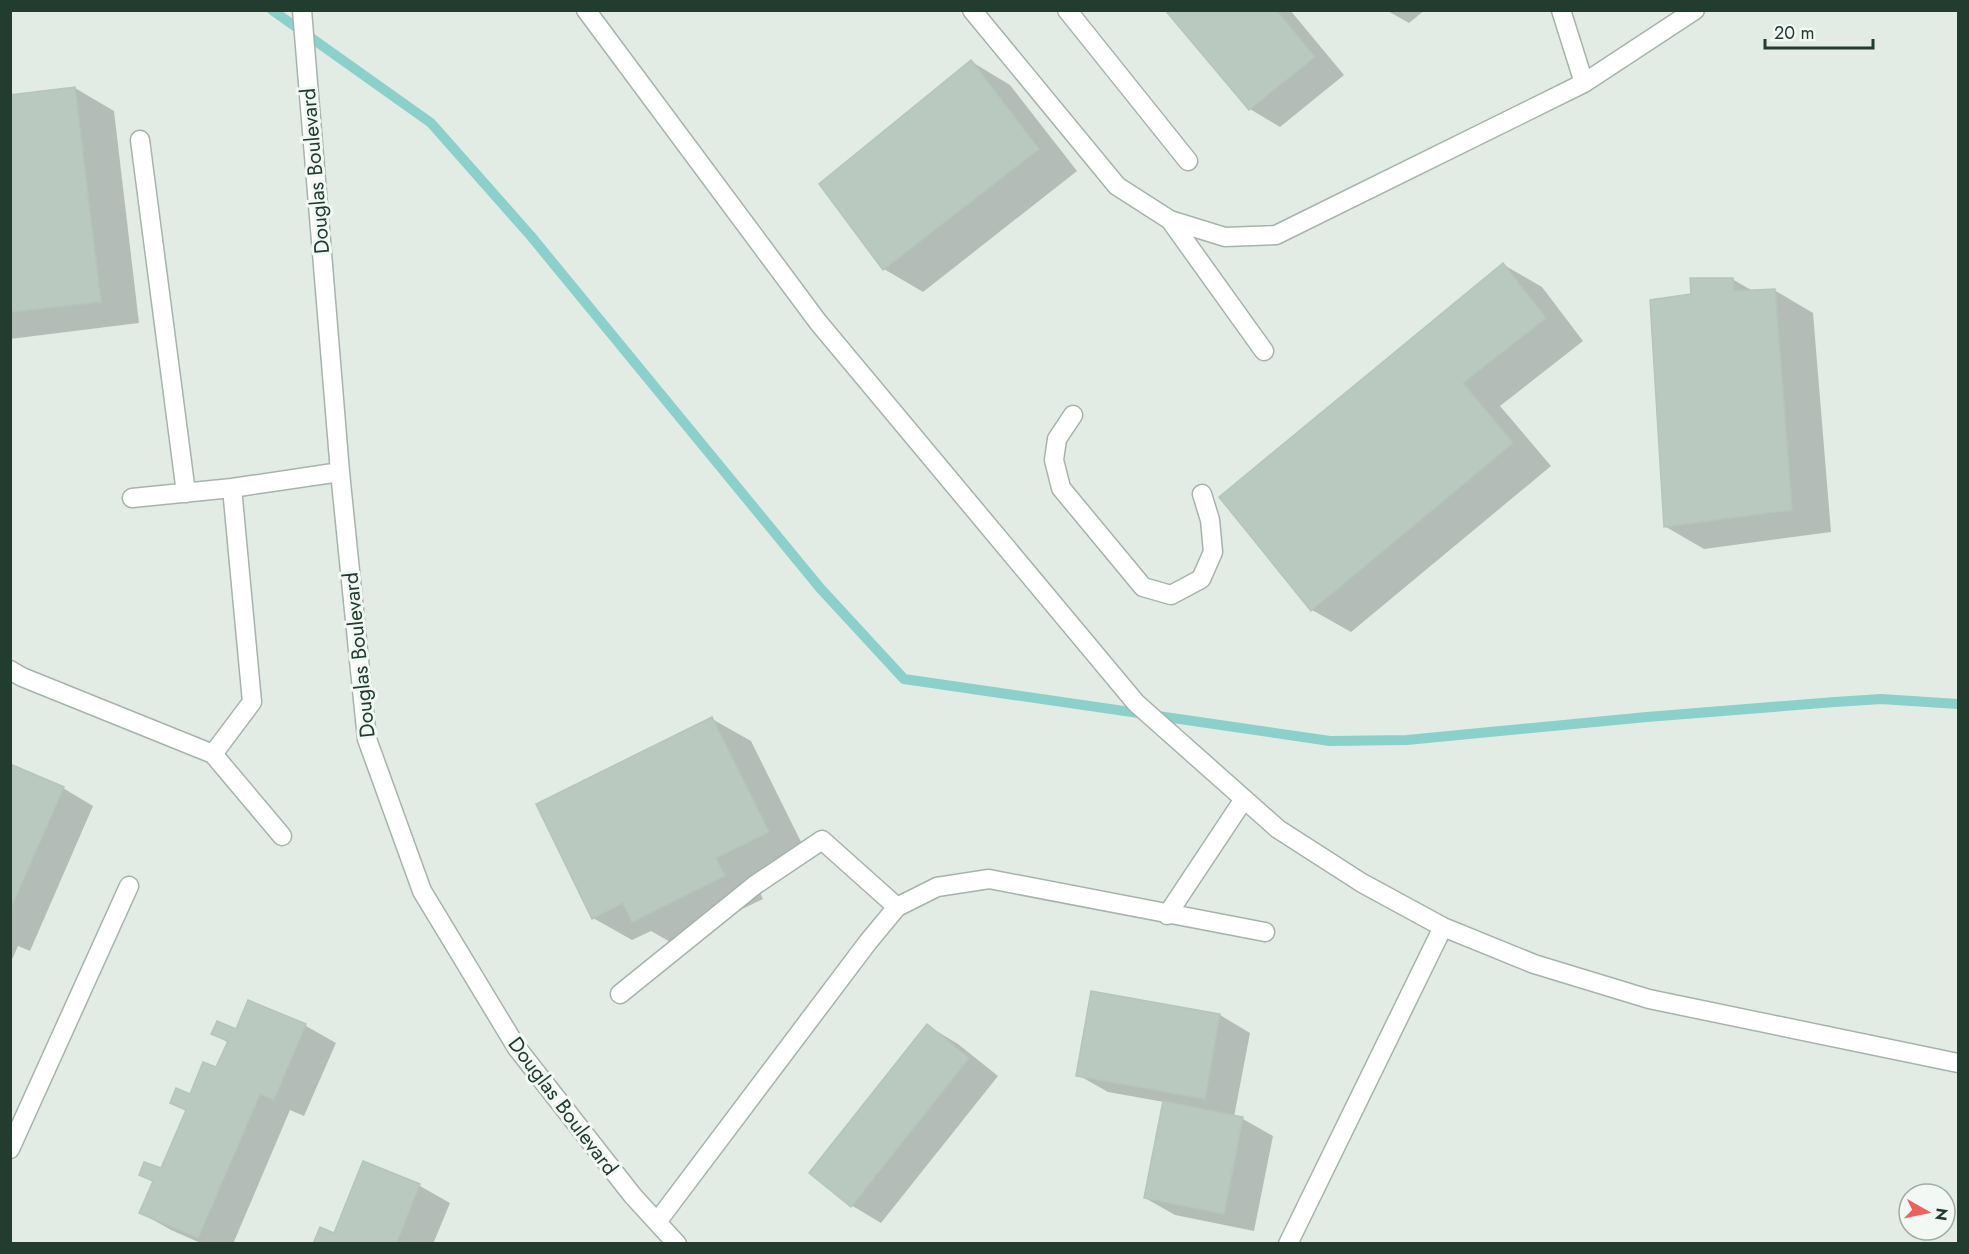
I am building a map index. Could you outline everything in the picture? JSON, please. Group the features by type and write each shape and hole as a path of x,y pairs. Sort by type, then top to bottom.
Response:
{"street":[{"name":"Douglas Boulevard","path":"302,10 340,472 367,739 422,891 517,1048 633,1196 678,1244"},
{"path":"586,10 818,322 1136,703 1278,828 1362,883 1443,927 1534,964 1649,999 1959,1063"},
{"path":"972,10 1117,186 1170,220 1225,237 1275,235 1584,82 1695,10"},
{"path":"1067,10 1188,161"},
{"path":"1561,10 1584,82"},
{"path":"140,140 186,493"},
{"path":"1170,220 1264,351"},
{"path":"1073,415 1057,439 1054,460 1062,488 1143,587 1171,595 1201,579 1213,552 1210,520 1202,494"},
{"path":"132,498 232,488 340,472"},
{"path":"213,754 252,702 232,488"},
{"path":"10,670 213,754 282,836"},
{"path":"1167,915 1244,799"},
{"path":"620,994 755,885 822,840 897,908"},
{"path":"657,1222 868,942 897,908 937,887 989,879 1265,932"},
{"path":"10,1149 129,886"},
{"path":"1288,1244 1443,927"}],"building":[{"path":"1165,10 1276,10 1315,57 1249,110"},
{"path":"971,60 1039,149 883,270 819,184"},
{"path":"75,87 101,302 10,312 10,95"},
{"path":"1503,263 1546,318 1463,383 1513,443 1311,611 1219,497"},
{"path":"1690,278 1733,278 1734,291 1775,289 1792,510 1664,527 1650,300 1691,294"},
{"path":"712,717 769,832 716,858 725,876 632,922 623,903 592,919 536,804"},
{"path":"10,764 64,787 10,910"},
{"path":"1091,991 1220,1014 1205,1099 1076,1076"},
{"path":"248,1000 306,1024 274,1100 260,1094 198,1238 139,1213 153,1181 139,1175 144,1162 161,1168 186,1110 170,1103 176,1088 190,1094 203,1062 216,1067 228,1041 211,1034 217,1021 236,1029"},
{"path":"927,1024 969,1058 851,1207 809,1173"},
{"path":"1163,1101 1243,1117 1224,1214 1144,1198"},
{"path":"363,1161 420,1184 396,1244 313,1244 320,1227 334,1233"}],"waterway":[{"path":"272,10 431,123 530,235 820,588 904,679 1330,741 1407,740 1647,717 1881,699 1958,704"}]}
